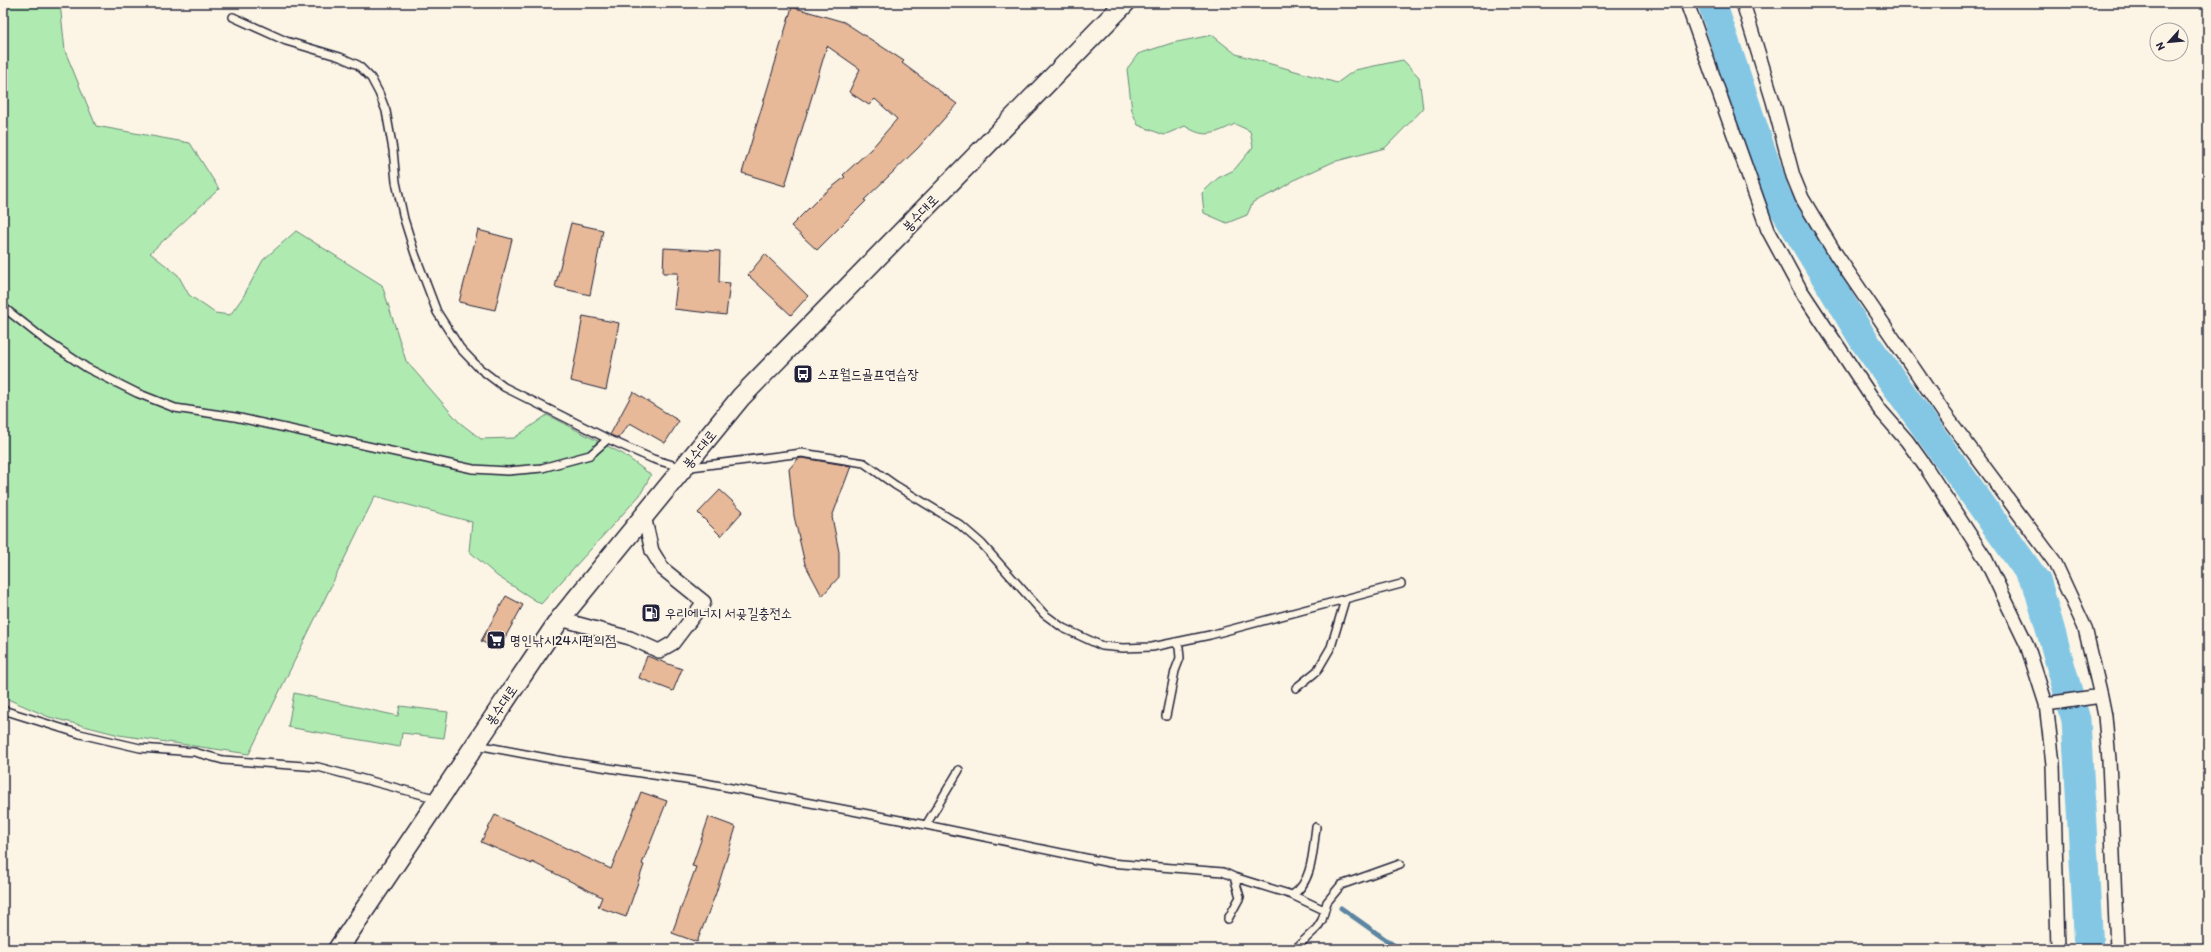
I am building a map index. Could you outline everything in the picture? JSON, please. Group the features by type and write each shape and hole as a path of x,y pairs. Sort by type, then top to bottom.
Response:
{"main road":[{"name":"봉수대로","path":"338,949 560,619 741,397 1125,3"}],"street":[{"path":"1687,3 1768,230 1800,289 1880,410 1925,466 1985,558 2022,634 2047,704 2053,764 2058,949"},
{"path":"1743,3 1773,101 1793,176 1802,198 1835,253 1944,413 2054,561 2086,628 2105,716 2109,760 2117,949"},
{"path":"560,619 630,638 659,652 672,643 704,602 664,569 652,551 644,516"},
{"path":"2047,704 2100,696"}],"lane":[{"path":"233,17 286,41 340,57 358,65 371,78 386,111 393,150 396,182 404,219 415,254 437,312 460,348 479,368 504,387 608,440 653,459 683,468 802,453 864,463 959,524 982,544 1044,614 1063,628 1102,646 1123,648 1152,647 1345,600 1401,584"},
{"path":"3,307 45,340 87,368 137,393 175,408 235,417 473,469 508,471 542,468 590,455 608,440"},
{"path":"1296,688 1317,671 1331,647 1345,600"},
{"path":"1166,716 1175,671 1180,658 1179,647 1175,642"},
{"path":"3,710 80,734 140,748 194,752 223,760 318,767 439,799"},
{"path":"475,745 558,760 705,783 926,825 1110,863 1223,872 1234,877 1292,895 1324,910"},
{"path":"926,825 959,770"},
{"path":"1292,895 1302,886 1310,867 1316,827"},
{"path":"1296,949 1317,928 1332,894 1341,885 1400,864"},
{"path":"1228,919 1240,896 1234,877"}],"green space":[{"path":"3,3 60,3 65,51 96,126 190,143 219,189 150,253 178,275 189,295 215,313 230,315 243,297 263,260 296,231 382,285 406,361 459,422 481,439 514,438 547,415 623,454 651,475 640,495 541,604 497,576 469,551 472,522 375,496 249,754 119,735 49,717 3,697"},
{"path":"1212,35 1236,54 1337,83 1355,70 1403,60 1419,77 1423,109 1385,148 1333,162 1296,179 1275,192 1253,202 1247,215 1227,223 1204,213 1202,193 1218,178 1234,170 1253,147 1250,131 1235,124 1210,134 1204,134 1198,133 1185,126 1164,135 1138,125 1132,111 1127,69 1138,54 1172,43"},
{"path":"294,693 398,716 400,706 448,712 444,738 402,733 400,747 288,727"}],"building":[{"path":"792,7 844,22 904,61 902,63 957,104 918,148 864,200 866,201 817,250 791,226 821,196 845,177 843,175 872,148 897,119 875,99 869,105 849,92 860,69 827,46 785,186 742,173"},
{"path":"571,223 603,230 590,295 555,287"},
{"path":"478,230 512,239 495,310 459,302"},
{"path":"664,248 720,251 719,282 730,283 726,315 674,309 678,273 663,273"},
{"path":"765,254 808,296 791,315 748,275"},
{"path":"583,316 619,323 606,390 571,381"},
{"path":"633,392 679,421 665,443 630,423 618,438 610,435"},
{"path":"802,458 851,466 832,517 839,552 839,577 822,596 805,564 794,516 789,469 798,459"},
{"path":"720,490 743,511 721,536 698,513"},
{"path":"506,596 523,605 498,650 481,641"},
{"path":"647,656 682,669 673,691 639,678"},
{"path":"641,792 667,801 642,864 644,865 626,917 598,907 602,897 532,862 532,864 481,842 495,815 611,869"},
{"path":"709,817 736,827 716,893 697,942 672,933 696,867 692,866"}],"waterway":[{"path":"1712,3 1776,195 1865,342 2037,583 2076,720 2089,949"},
{"path":"1341,908 1399,949"}],"place":[{"name":"스포월드골프연습장","path":"803,374"},
{"name":"우리에너지 서곶길충전소","path":"651,613"},
{"name":"명인낚시24시편의점","path":"496,640"}]}
